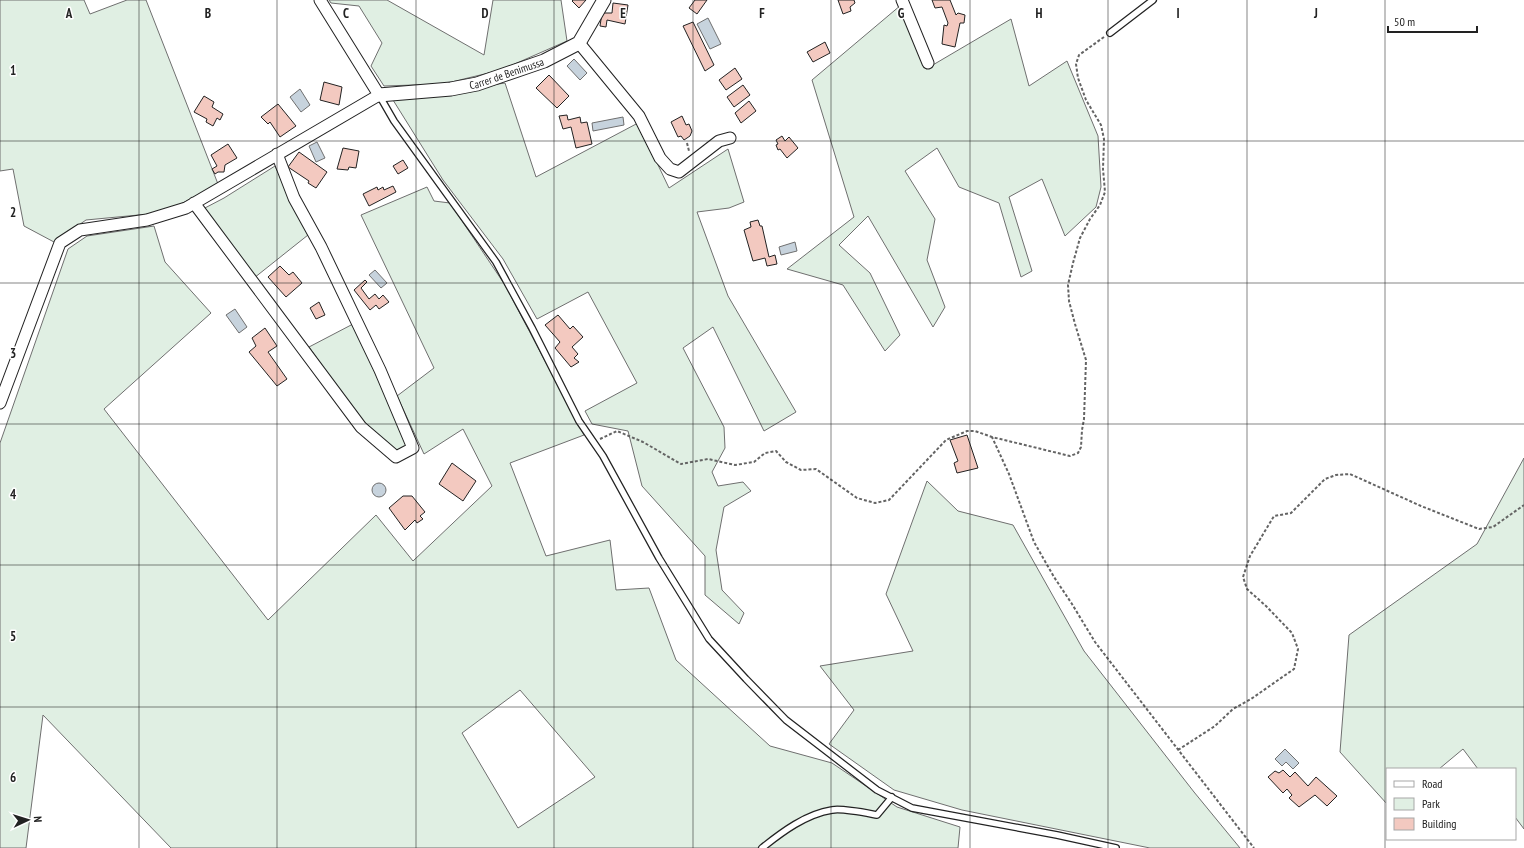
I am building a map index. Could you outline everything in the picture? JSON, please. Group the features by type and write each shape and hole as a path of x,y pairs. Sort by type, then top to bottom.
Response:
{"street":[{"path":"0,404 60,243 80,230 147,220 186,208 379,95 320,0"},
{"path":"604,0 579,43 639,116 660,158 670,169 679,172 719,141 730,138"},
{"path":"902,0 928,63"},
{"name":"Carrer de Benimussa","path":"379,95 451,89 477,84 544,61 579,43"},
{"path":"194,203 360,427 396,457 413,448 380,370 321,247 294,198 278,154"}],"lane":[{"path":"1110,33 1153,0"},
{"path":"379,95 394,121 496,262 532,328 579,421 603,456 659,558 697,617 709,639 786,720 877,790 912,808 1057,835 1116,848"},
{"path":"762,848 784,832 810,817 832,809 877,815 892,797"}],"path":[{"path":"594,442 616,431 643,442 681,464 708,459 735,465 754,462 765,453 776,451 786,462 801,470 816,469 857,498 875,503 889,500 946,440 967,431 975,431 992,437 1070,456 1078,453 1081,447 1084,419 1086,360 1075,324 1068,285 1072,263 1080,238 1090,219 1100,205 1105,192 1103,169 1104,139 1101,125 1086,100 1078,78 1076,64 1079,55 1110,33"},
{"path":"992,437 1009,474 1034,542 1095,642 1254,848"},
{"path":"1178,750 1215,726 1233,709 1251,699 1294,669 1298,649 1292,633 1247,589 1243,577 1250,556 1274,516 1291,513 1325,478 1336,475 1350,474 1420,506 1479,529 1493,527 1524,505"}],"green space":[{"path":"0,0 84,0 90,14 127,0 146,0 218,184 179,205 149,214 86,220 54,242 24,226 13,169 0,171"},
{"path":"329,0 387,0 484,55 493,0 561,0 567,41 501,70 443,84 384,86 371,66 382,43 359,6 331,3"},
{"path":"901,5 926,69 1011,19 1029,86 1067,61 1098,136 1101,187 1096,207 1065,236 1042,179 1009,197 1032,271 1021,277 999,203 959,187 937,148 905,171 935,219 927,260 945,307 933,327 868,216 839,245 870,273 900,335 885,351 843,285 787,269 854,217 812,80"},
{"path":"505,83 536,177 638,123 669,188 728,149 744,202 729,208 697,212 728,296 796,412 764,431 713,327 683,348 724,427 725,448 712,472 718,486 743,482 751,491 724,507 716,550 722,590 744,613 739,624 705,595 705,556 642,486 628,431 592,424 585,411 637,383 588,292 537,319 503,259 443,180 393,100"},
{"path":"275,166 308,235 254,278 203,209 224,198"},
{"path":"427,187 434,201 450,203 505,285 584,435 510,463 546,556 610,540 616,590 649,588 676,660 770,746 832,763 897,807 960,827 958,848 171,848 43,715 26,848 0,848 0,443 68,249 87,236 154,226 165,262 211,313 104,409 268,620 376,515 413,561 492,486 463,429 424,454 397,396 434,368 361,215","holes":["520,690 595,777 518,828 462,733"]},
{"path":"353,324 408,446 395,454 355,412 309,347"},
{"path":"1524,458 1524,829 1516,818 1516,768 1477,768 1463,749 1440,768 1386,768 1386,803 1340,752 1349,635 1477,544"},
{"path":"927,481 958,511 1013,525 1084,651 1194,792 1240,848 1150,848 962,810 894,790 829,744 854,710 820,666 913,651 886,594"}],"shaded area":[{"path":"708,18 721,44 710,49 697,24"},
{"path":"574,59 587,73 580,80 567,66"},
{"path":"300,89 310,105 301,112 290,97"},
{"path":"623,117 624,125 593,131 592,123"},
{"path":"317,142 325,158 316,162 309,146"},
{"path":"795,242 797,251 781,255 779,247"},
{"path":"375,270 387,283 381,288 369,275"},
{"path":"235,309 247,327 239,333 226,315"},
{"path":"379,483 384,485 386,490 384,495 379,497 374,495 372,490 374,485"},
{"path":"1285,749 1299,763 1293,769 1286,762 1282,766 1275,759"}],"building":[{"path":"586,0 579,8 572,1"},
{"path":"695,0 707,0 697,14 689,8"},
{"path":"838,0 854,0 855,3 850,7 851,11 843,14"},
{"path":"932,0 950,0 956,15 958,13 965,15 964,23 960,23 955,47 942,44 944,25 947,26 948,23 942,7 935,8"},
{"path":"613,3 628,5 625,24 607,20 606,27 600,26 602,13 612,13"},
{"path":"693,22 714,65 705,71 683,26"},
{"path":"825,42 830,53 813,62 807,52"},
{"path":"735,68 742,79 726,90 719,80"},
{"path":"549,75 569,96 557,108 536,88"},
{"path":"324,82 342,87 339,105 320,100"},
{"path":"743,85 750,95 734,107 727,97"},
{"path":"204,96 214,102 212,107 223,114 220,120 217,118 213,126 206,122 207,119 194,112"},
{"path":"749,101 756,111 741,123 735,113"},
{"path":"278,104 296,126 280,137 270,122 268,124 261,117"},
{"path":"567,115 568,120 580,117 581,123 587,122 592,144 576,148 571,127 563,129 559,116"},
{"path":"682,116 686,125 689,124 692,131 690,136 684,140 681,136 678,137 671,122"},
{"path":"782,136 785,141 789,137 798,148 787,158 780,149 778,150 776,145 778,144 776,140"},
{"path":"228,144 237,158 225,165 224,172 218,172 215,174 212,169 217,166 211,155"},
{"path":"343,148 359,151 356,168 349,167 348,170 337,169"},
{"path":"299,152 327,172 316,188 308,183 309,181 288,167"},
{"path":"403,160 408,168 398,174 393,166"},
{"path":"393,186 396,192 369,206 363,194 377,187 378,190 383,187 384,190"},
{"path":"758,220 760,226 762,226 769,257 775,255 777,264 767,266 765,258 753,261 744,230 751,227 750,222"},
{"path":"280,266 289,275 293,272 302,283 286,297 268,277"},
{"path":"365,280 367,282 361,288 369,299 375,294 379,299 383,295 389,302 379,309 376,305 370,310 354,290"},
{"path":"319,302 325,315 316,319 310,308"},
{"path":"558,315 570,329 573,326 583,337 572,347 578,354 574,358 579,362 571,367 555,348 560,342 545,325"},
{"path":"265,328 277,346 268,352 287,379 277,386 249,352 256,346 252,338"},
{"path":"967,435 978,468 957,473 954,463 958,461 950,440"},
{"path":"452,463 476,481 463,501 439,484"},
{"path":"403,496 412,496 425,512 420,516 423,519 417,523 415,520 405,530 389,508"},
{"path":"1283,770 1290,777 1295,772 1308,786 1316,777 1337,796 1327,806 1315,795 1299,807 1289,798 1292,795 1287,789 1283,793 1268,777 1275,771 1279,773"}]}
